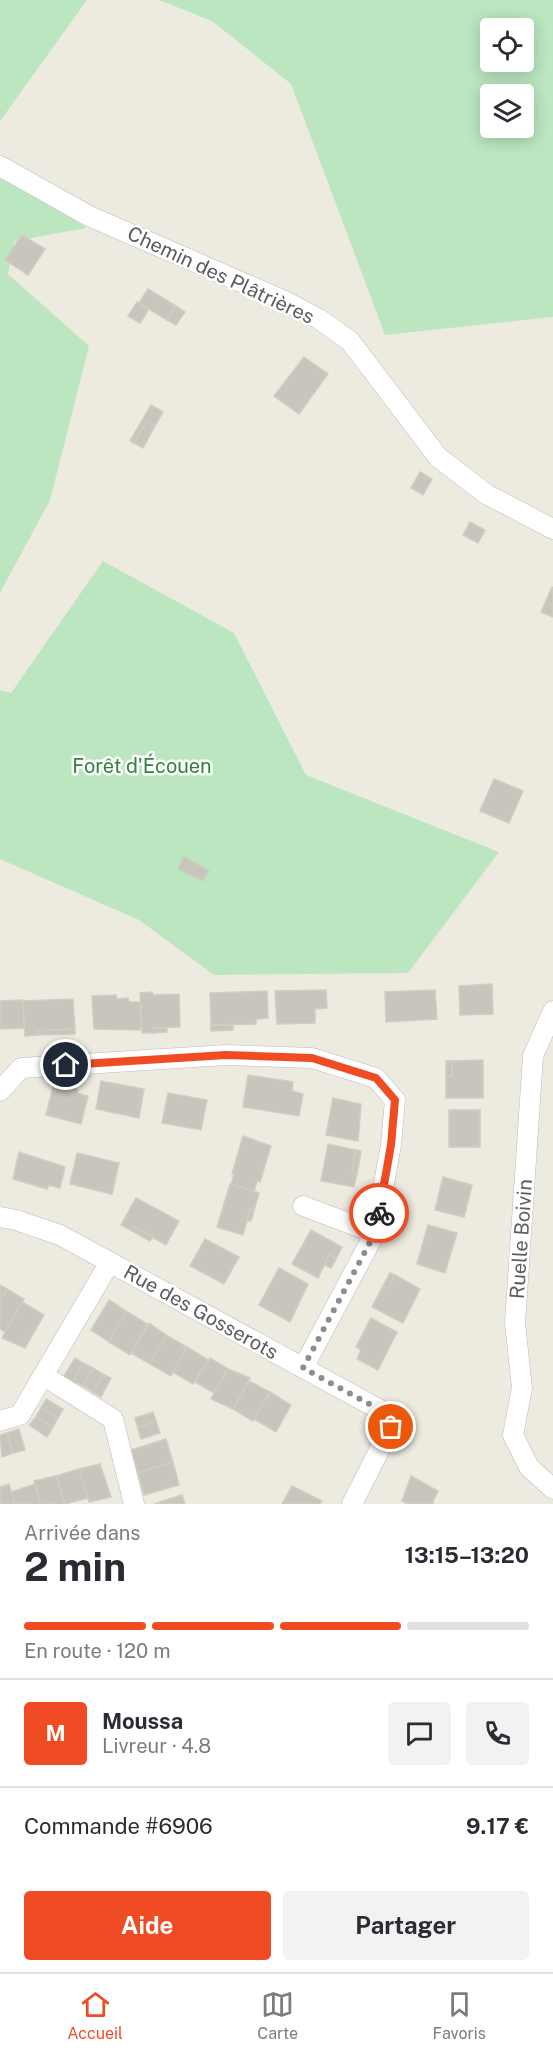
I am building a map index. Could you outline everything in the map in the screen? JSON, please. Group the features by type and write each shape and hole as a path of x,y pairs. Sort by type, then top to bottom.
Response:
{"street":[{"name":"Chemin des Plâtrières","path":"0,166 89,216 287,302 319,319 350,341 438,457 486,494 553,529"},
{"name":"Ruelle Boivin","path":"553,1011 533,1056 514,1323 522,1388 513,1435 529,1467 553,1489"},
{"path":"0,1091 21,1068 226,1055 312,1058 376,1078 395,1100 391,1145 375,1233 303,1368"},
{"path":"303,1206 375,1233"},
{"name":"Rue des Gosserots","path":"0,1218 16,1220 60,1235 384,1412 391,1427 352,1504"},
{"path":"0,1421 20,1415 110,1262"},
{"path":"44,1376 113,1419 130,1503"}],"green space":[{"path":"0,0 87,0 0,121"},
{"path":"159,0 553,0 553,317 385,335 291,84 212,21"},
{"path":"6,174 86,228 15,241 8,274 89,346 50,500 0,593 0,180"},
{"name":"Forêt d'Écouen","path":"103,561 234,633 306,775 499,852 408,973 214,975 139,920 0,859 0,690 11,693"}],"building":[{"path":"22,235 45,249 28,275 5,260"},
{"path":"148,289 176,306 167,320 139,303"},
{"path":"137,302 149,309 140,323 128,316"},
{"path":"176,306 185,312 176,325 167,320"},
{"path":"304,357 328,374 299,414 274,396"},
{"path":"151,405 163,412 155,426 147,421 134,443 130,441"},
{"path":"147,421 155,426 143,448 134,443"},
{"path":"420,472 432,479 423,495 411,488"},
{"path":"470,522 485,530 478,543 463,535"},
{"path":"553,588 553,617 541,612"},
{"path":"494,779 523,791 509,823 480,811"},
{"path":"184,857 209,870 203,881 178,869"},
{"path":"492,984 493,1014 460,1015 459,986"},
{"path":"326,990 327,1008 315,1009 315,1023 277,1024 275,991"},
{"path":"435,990 437,1019 386,1022 385,992"},
{"path":"267,991 268,1018 256,1019 256,1024 211,1025 210,993"},
{"path":"152,992 153,995 179,994 180,1027 154,1028 154,1033 142,1033 140,993"},
{"path":"116,995 117,999 128,998 129,1002 140,1002 141,1030 94,1029 92,996"},
{"path":"73,999 75,1029 37,1031 37,1035 25,1036 23,1001"},
{"path":"23,1000 24,1028 0,1029 0,1001"},
{"path":"211,1025 233,1025 233,1030 211,1031"},
{"path":"154,1028 167,1028 167,1032 154,1033"},
{"path":"75,1029 75,1034 37,1035 37,1031"},
{"path":"483,1060 483,1098 446,1098 446,1076 452,1076 452,1061"},
{"path":"446,1061 452,1061 452,1076 446,1076"},
{"path":"248,1075 293,1082 292,1091 303,1094 299,1116 243,1107"},
{"path":"101,1081 144,1089 139,1118 96,1109"},
{"path":"54,1082 77,1089 77,1093 53,1087"},
{"path":"53,1087 88,1096 81,1124 46,1115"},
{"path":"168,1093 207,1100 201,1130 162,1123"},
{"path":"333,1098 361,1104 358,1141 326,1135"},
{"path":"449,1110 480,1110 480,1147 449,1147"},
{"path":"243,1136 271,1146 260,1182 257,1181 254,1192 231,1185"},
{"path":"328,1144 356,1150 352,1173 357,1174 354,1187 321,1181"},
{"path":"356,1150 361,1151 357,1174 352,1173"},
{"path":"19,1152 65,1167 60,1188 49,1185 47,1189 13,1179"},
{"path":"77,1153 119,1163 112,1194 70,1184"},
{"path":"443,1177 472,1185 464,1217 435,1210"},
{"path":"230,1184 259,1193 254,1211 250,1209 243,1235 217,1227"},
{"path":"136,1198 179,1221 166,1245 134,1227 132,1231 121,1225"},
{"path":"250,1209 254,1211 251,1221 247,1221"},
{"path":"428,1225 457,1233 445,1273 417,1264"},
{"path":"134,1227 153,1237 150,1241 132,1231"},
{"path":"311,1230 342,1247 336,1259 329,1255 318,1278 292,1264"},
{"path":"205,1239 239,1257 224,1284 190,1266"},
{"path":"329,1255 336,1259 331,1268 325,1265"},
{"path":"279,1268 308,1284 290,1322 259,1305"},
{"path":"390,1273 395,1275 388,1289 383,1286"},
{"path":"395,1275 420,1289 403,1323 372,1307 383,1286 388,1289"},
{"path":"0,1285 7,1289 0,1302"},
{"path":"7,1289 24,1299 5,1332 0,1329 0,1302"},
{"path":"109,1300 126,1311 109,1342 91,1330"},
{"path":"22,1302 44,1315 25,1348 2,1338"},
{"path":"126,1311 147,1324 130,1355 109,1342"},
{"path":"371,1318 397,1332 378,1370 357,1359 361,1350 356,1347"},
{"path":"149,1323 166,1335 150,1364 131,1353"},
{"path":"166,1335 187,1347 171,1376 150,1364"},
{"path":"187,1347 208,1360 193,1384 173,1372"},
{"path":"75,1358 83,1363 73,1381 64,1376"},
{"path":"210,1358 228,1369 214,1393 195,1382"},
{"path":"83,1363 93,1368 83,1386 73,1381"},
{"path":"93,1368 103,1374 93,1392 83,1386"},
{"path":"228,1369 250,1378 233,1409 211,1399"},
{"path":"103,1374 111,1378 101,1397 93,1392"},
{"path":"249,1381 270,1392 253,1421 233,1409"},
{"path":"270,1392 291,1405 276,1432 254,1419"},
{"path":"46,1399 63,1409 58,1418 41,1408"},
{"path":"41,1408 58,1418 53,1427 36,1417"},
{"path":"153,1412 156,1421 138,1428 135,1418"},
{"path":"36,1417 53,1427 47,1437 29,1425"},
{"path":"156,1421 160,1433 141,1439 138,1428"},
{"path":"19,1429 25,1450 13,1453 7,1433"},
{"path":"7,1433 13,1453 2,1457 0,1435"},
{"path":"166,1439 173,1462 138,1473 131,1450"},
{"path":"173,1462 179,1485 144,1495 138,1473"},
{"path":"100,1464 111,1497 89,1502 79,1469"},
{"path":"79,1469 88,1498 65,1504 56,1476"},
{"path":"56,1476 65,1504 41,1504 34,1481"},
{"path":"411,1476 438,1491 432,1503 434,1504 408,1504 402,1501"},
{"path":"9,1484 15,1504 0,1504 0,1487"},
{"path":"35,1484 41,1504 15,1504 11,1492"},
{"path":"292,1486 322,1501 320,1504 282,1504"},
{"path":"182,1495 185,1504 154,1504"}],"way so far":[{"path":"379,1213 375,1233 303,1368 384,1412 391,1427"}],"route":[{"path":"66,1065 226,1055 269,1056 312,1058 376,1078 395,1100 391,1145 379,1213"}]}
